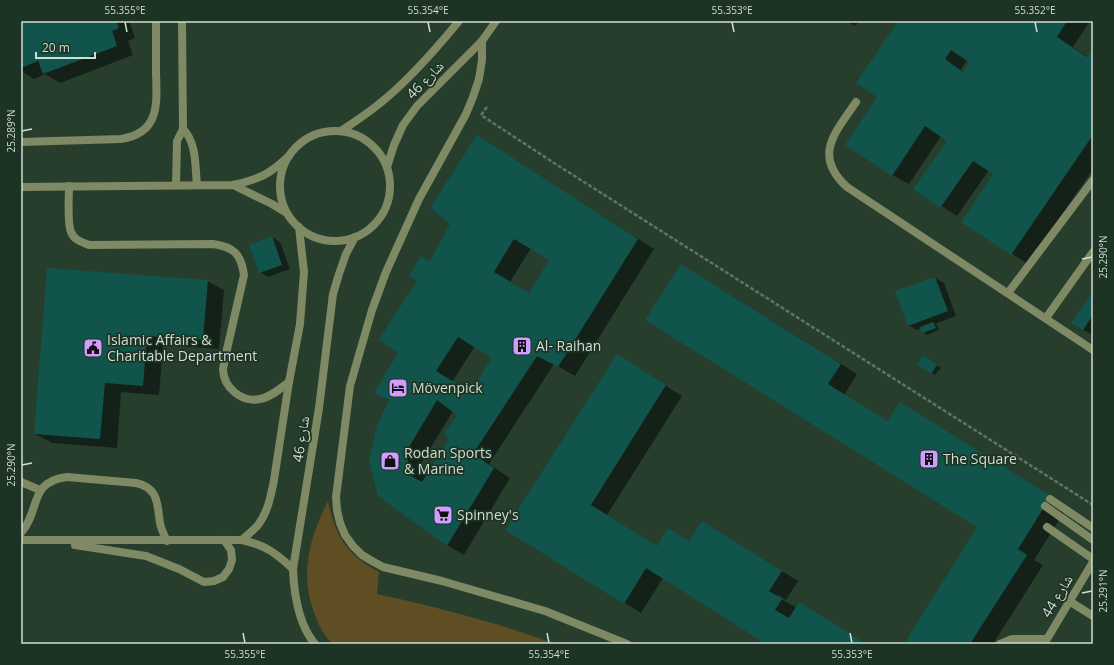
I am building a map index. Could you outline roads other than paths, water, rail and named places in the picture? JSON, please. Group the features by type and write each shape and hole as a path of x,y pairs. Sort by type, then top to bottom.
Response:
{"street":[{"path":"21,142 121,139 137,135 144,131 153,118 157,103 156,21"},
{"path":"176,186 177,141 179,134 183,129 182,21"},
{"name":"شارع 46","path":"341,131 380,103 398,87 416,70 459,21"},
{"name":"شارع 46","path":"387,167 403,125 417,106 482,41 496,21"},
{"path":"482,41 482,60 474,97 419,199 398,243 372,310 350,386 336,497 340,523 353,546 362,555 383,567 545,611 627,644"},
{"path":"856,102 831,141 829,154 831,166 837,178 847,187 1093,350"},
{"path":"183,129 188,134 193,147 197,186"},
{"path":"21,187 233,185 262,177 276,169 298,145 311,136 326,131 341,131 356,135 370,142 380,154 387,167 391,184 388,200 381,216 370,228 356,237 344,240 320,238 309,234 299,227 288,213 282,199 280,185 282,170 289,156"},
{"path":"1008,293 1093,180"},
{"path":"233,185 288,213"},
{"path":"69,186 69,221 71,232 78,241 89,245 213,244 226,246 236,252 243,262 244,275 225,358 223,371 226,383 235,393 246,399 260,399 272,394 289,382"},
{"name":"شارع 46","path":"242,540 257,526 264,514 271,496 289,382 300,324 304,272 299,227"},
{"name":"شارع 46","path":"315,644 303,624 297,606 293,569 319,408 333,294 346,254 356,237"},
{"path":"1046,318 1093,252"},
{"path":"21,533 33,510 40,490 48,483 57,479 68,477 143,484 149,488 156,498 160,524 167,540"},
{"path":"21,482 40,490"},
{"path":"1050,499 1093,528"},
{"path":"1045,506 1093,540"},
{"path":"1046,527 1093,559"},
{"path":"21,540 242,540 267,548 278,555 293,569"},
{"path":"41,541 103,548 146,556 179,569 204,582 214,581 223,577 229,569 232,560 231,550 224,540"},
{"name":"شارع 44","path":"1045,641 1093,562"},
{"path":"1070,601 1093,616"},
{"path":"1000,644 1012,639 1045,641"}],"place":[{"name":"Al- Raihan","path":"522,346"},
{"name":"Islamic Affairs & Charitable Department","path":"93,348"},
{"name":"Mövenpick","path":"398,388"},
{"name":"The Square","path":"929,459"},
{"name":"Rodan Sports & Marine","path":"390,461"},
{"name":"Spinney's","path":"443,515"}]}
